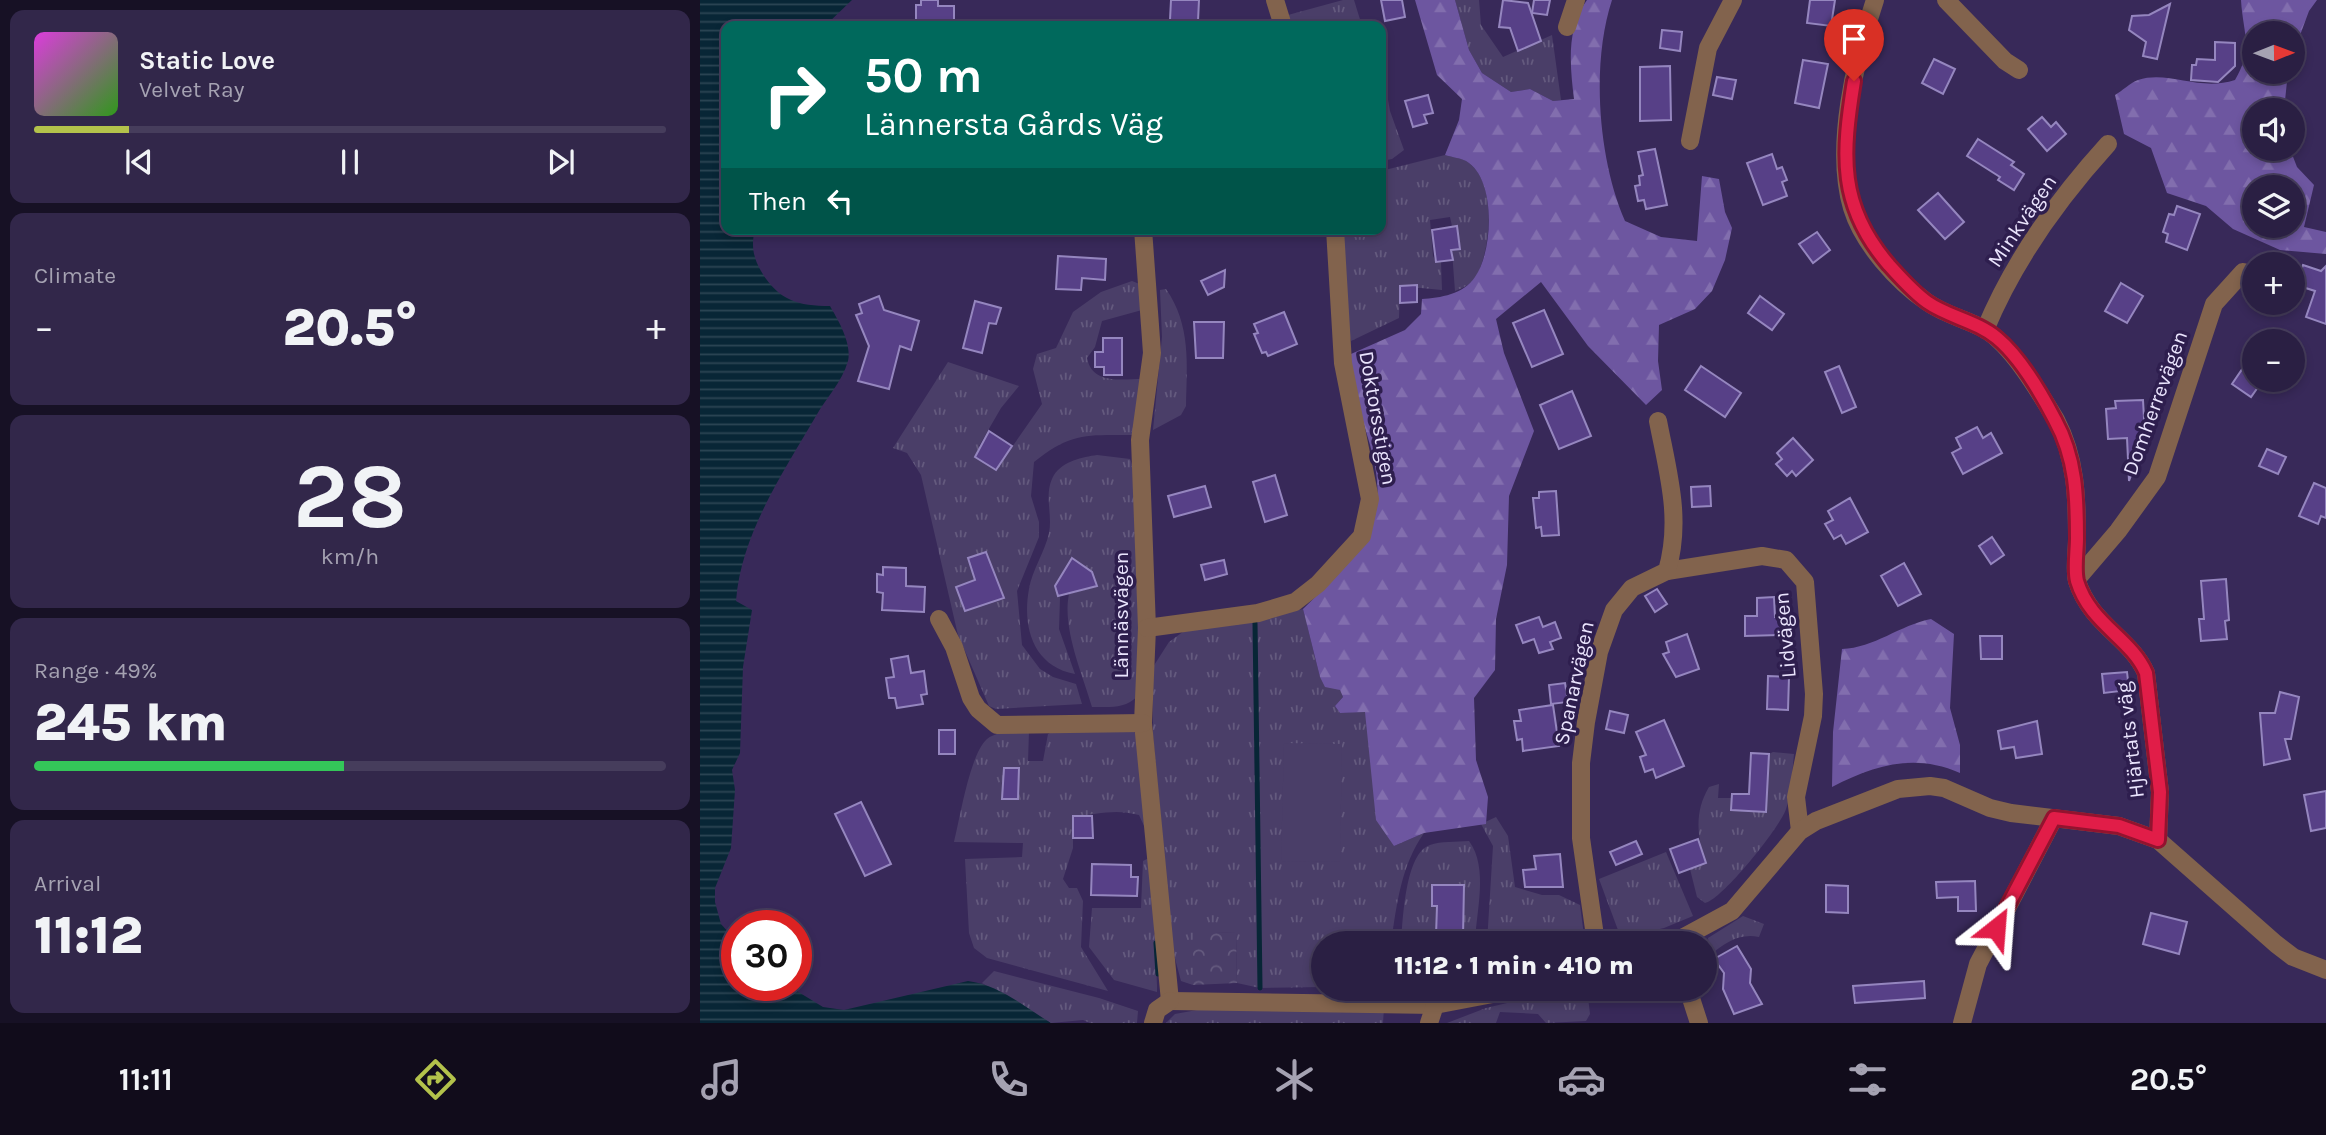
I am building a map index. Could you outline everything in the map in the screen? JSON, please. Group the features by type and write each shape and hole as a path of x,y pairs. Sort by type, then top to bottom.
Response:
{"street":[{"path":"1275,0 1281,21"},
{"path":"1567,27 1576,0"},
{"path":"1690,141 1708,48 1733,0"},
{"name":"Hjärtats väg","path":"1875,0 1866,26 1848,116 1847,165 1852,207 1867,240 1911,289 1944,312 1985,330 1999,340 2025,373 2056,421 2068,448 2075,474 2077,579 2102,624 2139,659 2146,673 2160,792 2158,840"},
{"path":"1946,0 2005,61 2020,70"},
{"name":"Minkvägen","path":"1985,330 1997,299 2018,264 2082,173 2108,144"},
{"name":"Lännäsvägen","path":"1143,235 1152,353 1140,440 1147,628 1143,723 1170,1001"},
{"name":"Doktorsstigen","path":"1147,628 1258,613 1295,602 1318,584 1362,536 1370,499 1343,363 1335,235"},
{"name":"Domherrevägen","path":"2077,579 2126,521 2157,477 2214,304 2242,273"},
{"path":"1658,421 1674,512 1675,543 1667,570"},
{"name":"Lidvägen","path":"1667,570 1750,557 1774,557 1786,560 1805,582 1814,694 1796,797 1800,831"},
{"name":"Spanarvägen","path":"1594,931 1581,838 1581,764 1600,652 1614,610 1633,588 1667,570"},
{"path":"939,619 954,647 971,698 978,709 997,724 1143,723"},
{"path":"1695,931 1732,911 1742,902 1800,831 1828,816 1912,787 1944,788 1990,808 2119,826 2158,840 2276,944 2293,957 2326,970"},
{"path":"1962,1023 1978,964 2054,818"},
{"path":"1153,1023 1157,1010 1170,1001 1435,1005 1456,1001"},
{"path":"1692,1001 1699,1023"},
{"path":"1429,1023 1435,1005"}],"green space":[{"path":"1343,0 1354,0 1360,21 1290,21 1288,15"},
{"path":"1415,0 1455,0 1469,50 1482,73 1511,92 1530,89 1553,101 1574,99 1571,48 1580,11 1587,0 1612,0 1601,53 1600,111 1609,169 1625,221 1661,237 1697,241 1702,176 1719,179 1725,212 1732,228 1725,260 1712,291 1695,309 1659,325 1658,361 1662,390 1646,405 1588,346 1541,282 1496,319 1504,353 1534,431 1509,496 1507,565 1496,619 1495,670 1474,698 1476,760 1488,797 1486,824 1424,833 1394,846 1376,820 1365,712 1340,713 1335,706 1343,697 1340,690 1325,687 1320,677 1303,609 1357,553 1368,535 1375,515 1378,494 1375,468 1354,386 1351,354 1405,330 1421,314 1422,299 1444,296 1465,287 1475,277 1486,251 1489,216 1483,183 1476,170 1466,161 1445,155 1459,120 1462,99 1437,75"},
{"path":"1455,0 1479,0 1481,25 1503,57 1552,35 1561,100 1553,101 1530,89 1511,92 1482,73 1469,50"},
{"path":"2241,0 2317,0 2305,22 2244,21"},
{"path":"2242,66 2242,84 2287,84 2285,98 2242,98 2242,161 2295,161 2305,175 2242,175 2242,233 2233,229 2206,206 2167,193 2151,148 2124,134 2115,95 2138,80 2161,77 2197,83 2222,83 2235,80"},
{"path":"1386,89 1390,111 1404,150 1386,160"},
{"path":"1445,155 1466,161 1476,170 1487,198 1489,215 1486,248 1477,275 1470,283 1455,291 1452,251 1461,249 1457,225 1452,226 1450,217 1430,220 1433,256 1436,262 1441,262 1442,290 1400,286 1399,318 1351,341 1347,326 1343,235 1386,235 1386,170"},
{"path":"2305,175 2314,185 2305,223"},
{"path":"2305,227 2326,232 2326,254 2280,250 2253,238 2305,238"},
{"path":"1132,281 1142,285 1142,310 1102,321 1095,347 1087,358 1090,367 1101,377 1143,379 1132,435 1103,435 1069,440 1034,462 1031,496 1039,522 1039,537 1017,591 1022,645 1040,669 1053,677 1076,684 1082,704 996,709 989,706 958,635 921,475 907,453 893,448 948,362 1019,386 1001,408 979,446 996,470 1042,404 1033,369 1037,354 1056,348 1073,312 1101,292"},
{"path":"1166,289 1184,331 1187,360 1186,406 1181,415 1153,430 1162,337 1160,290"},
{"path":"1097,455 1130,459 1133,467 1143,607 1138,696 1128,703 1111,707 1092,707 1068,621 1069,594 1096,587 1092,572 1072,559 1055,587 1060,598 1059,629 1075,674 1061,670 1040,654 1029,630 1027,617 1031,582 1049,533 1049,489 1054,475 1068,463"},
{"path":"1303,609 1320,677 1340,690 1343,697 1335,706 1340,713 1365,711 1394,846 1424,833 1405,872 1393,931 1311,931 1311,987 1260,988 1237,983 1236,932 1193,934 1193,985 1181,981 1173,951 1153,736 1153,667 1169,642 1191,626 1271,617"},
{"path":"1931,619 1954,634 1950,708 1960,745 1960,773 1927,764 1895,764 1864,773 1832,787 1833,732 1842,649 1865,645"},
{"path":"1127,727 1137,734 1145,828 1139,815 1130,813 1073,816 1073,848 1063,879 1069,888 1077,888 1083,901 1081,947 1108,991 987,958 974,948 969,933 965,859 1022,857 1023,843 954,842 971,772 981,747 987,739 997,734 1029,731 1028,761 1043,761 1048,734 1058,729"},
{"path":"1284,743 1342,744 1340,862 1281,861"},
{"path":"1769,754 1794,754 1791,789 1782,818 1750,861 1724,889 1705,903 1697,897 1690,869 1706,863 1698,825 1704,796 1709,787 1719,784 1718,798 1732,798 1731,810 1766,812"},
{"path":"1496,817 1508,836 1515,887 1542,895 1559,895 1580,905 1583,931 1488,931 1493,846 1481,824"},
{"path":"1469,841 1475,852 1480,877 1476,931 1463,931 1464,885 1433,885 1432,905 1437,906 1436,931 1402,931 1404,904 1415,860 1430,845"},
{"path":"1666,852 1693,916 1651,931 1619,931 1599,879"},
{"path":"1151,857 1157,992 1114,980 1089,947 1092,908 1141,908 1143,861"},
{"path":"1743,916 1764,924 1759,937 1745,936 1717,950 1717,932"},
{"path":"1236,932 1237,983 1193,985 1193,933"},
{"path":"994,971 1138,1011 1137,1023 1090,1023 1083,1020 1051,1023 982,983"},
{"path":"1516,1001 1588,1001 1590,1014 1586,1021 1546,1023 1538,1014 1500,1012 1496,1023 1447,1023 1486,1008"},
{"path":"1384,1008 1383,1023 1166,1023 1175,1014 1197,1010"}],"water":[{"path":"700,0 852,0 830,21 721,21 721,235 754,235 753,246 758,266 774,289 799,303 830,306 844,332 849,354 842,376 765,505 746,552 740,576 736,601 752,610 743,667 740,753 732,770 735,790 731,848 715,888 715,902 721,924 721,1001 812,1000 823,1007 844,1010 968,981 1001,992 1051,1023 700,1023"}],"building":[{"path":"921,0 938,0 938,6 954,6 954,21 916,21 916,5 921,5"},
{"path":"1171,0 1199,0 1198,21 1170,20"},
{"path":"1381,0 1402,0 1405,17 1385,21"},
{"path":"1503,0 1528,3 1541,41 1518,51 1510,28 1499,27"},
{"path":"1534,0 1550,0 1547,15 1532,13"},
{"path":"1810,0 1835,0 1831,26 1807,23"},
{"path":"2170,4 2157,59 2143,56 2146,42 2129,30 2132,16 2149,15"},
{"path":"1662,30 1682,32 1680,51 1660,48"},
{"path":"2215,42 2235,43 2235,66 2218,82 2191,80 2192,65 2196,65 2197,59 2215,60"},
{"path":"1934,59 1955,69 1943,94 1922,83"},
{"path":"1803,60 1828,64 1819,108 1795,103"},
{"path":"1670,66 1671,120 1640,121 1640,67"},
{"path":"1717,77 1736,80 1732,99 1713,95"},
{"path":"1428,95 1433,113 1424,115 1427,123 1413,127 1405,101"},
{"path":"2042,117 2051,127 2056,122 2066,134 2047,151 2028,129"},
{"path":"1978,139 2014,162 2011,165 2024,174 2014,190 1998,180 2000,177 1967,156"},
{"path":"1655,149 1667,205 1646,209 1644,200 1638,201 1635,186 1640,185 1639,176 1643,175 1638,152"},
{"path":"1772,154 1777,169 1782,167 1787,180 1782,182 1787,196 1763,205 1747,163"},
{"path":"1938,193 1964,222 1945,239 1918,210"},
{"path":"2177,206 2200,214 2187,250 2166,242 2168,234 2163,232 2169,214 2174,215"},
{"path":"1457,226 1460,249 1451,250 1453,260 1436,262 1432,230"},
{"path":"1817,232 1830,250 1813,263 1799,244"},
{"path":"1058,256 1106,259 1105,280 1082,278 1081,290 1056,289"},
{"path":"2305,266 2321,271 2326,266 2326,324 2306,317 2315,291 2305,288"},
{"path":"1225,270 1224,287 1208,295 1201,281"},
{"path":"2121,283 2143,296 2127,323 2105,311"},
{"path":"1417,285 1417,302 1400,303 1400,286"},
{"path":"879,296 884,310 919,321 911,350 900,346 889,389 858,381 869,346 856,315 862,313 859,304"},
{"path":"1760,296 1784,314 1772,330 1748,313"},
{"path":"975,301 1001,308 996,324 989,323 982,353 963,348"},
{"path":"1544,310 1563,354 1532,367 1513,323"},
{"path":"1284,312 1297,344 1268,356 1266,352 1262,353 1254,334 1258,333 1254,324"},
{"path":"1194,322 1224,322 1223,358 1196,358"},
{"path":"1103,338 1122,338 1122,375 1104,375 1104,367 1095,367 1095,352 1103,352"},
{"path":"1701,366 1741,393 1725,417 1685,390"},
{"path":"1839,366 1856,407 1842,413 1825,372"},
{"path":"2242,369 2242,391 2232,384"},
{"path":"1572,391 1591,436 1559,449 1540,405"},
{"path":"2143,400 2145,436 2129,481 2127,438 2108,439 2106,409 2116,408 2115,401"},
{"path":"1977,427 1983,438 1991,433 2002,453 1963,474 1952,453 1961,448 1956,438"},
{"path":"989,431 1012,446 996,470 975,457"},
{"path":"1793,438 1813,460 1796,476 1792,471 1787,476 1776,464 1782,459 1777,453"},
{"path":"2267,449 2286,457 2278,474 2259,466"},
{"path":"1275,475 1287,515 1265,522 1253,482"},
{"path":"2314,483 2326,488 2326,518 2321,516 2318,524 2299,516"},
{"path":"1205,486 1211,507 1174,517 1168,496"},
{"path":"1710,486 1711,506 1692,507 1691,487"},
{"path":"1556,491 1559,535 1542,536 1541,527 1536,528 1533,498 1539,498 1539,492"},
{"path":"1850,498 1868,532 1846,544 1841,535 1834,539 1825,524 1833,520 1828,511"},
{"path":"1992,537 2004,555 1991,564 1979,546"},
{"path":"986,552 1004,598 965,611 956,587 975,580 968,558"},
{"path":"1072,558 1092,572 1097,586 1058,596 1055,586"},
{"path":"1224,560 1227,574 1205,580 1201,565"},
{"path":"1904,563 1921,594 1898,606 1881,576"},
{"path":"883,567 906,568 906,586 925,587 924,612 882,610 883,593 877,592 877,574 883,575"},
{"path":"2226,579 2229,620 2225,621 2227,639 2201,641 2199,619 2204,619 2201,581"},
{"path":"1657,589 1667,604 1655,612 1645,596"},
{"path":"1774,597 1775,617 1783,617 1783,635 1745,636 1745,616 1757,616 1757,598"},
{"path":"1539,617 1543,627 1555,622 1561,638 1550,642 1553,649 1539,653 1534,639 1523,643 1516,625"},
{"path":"1687,634 1699,669 1676,677 1663,654 1669,652 1666,642"},
{"path":"1980,636 2002,636 2002,659 1981,659"},
{"path":"908,656 911,673 924,671 927,694 921,695 923,704 897,708 895,698 889,698 886,678 894,677 891,659"},
{"path":"2127,672 2129,690 2104,693 2102,674"},
{"path":"1768,676 1789,677 1788,710 1767,709"},
{"path":"1565,683 1568,702 1551,704 1549,685"},
{"path":"2280,692 2299,697 2291,739 2285,739 2290,759 2264,765 2260,713 2275,713"},
{"path":"1553,705 1559,746 1523,751 1522,739 1517,740 1514,721 1521,721 1519,710"},
{"path":"1610,711 1628,715 1624,733 1606,729"},
{"path":"1664,720 1684,766 1656,778 1653,769 1645,772 1640,757 1646,755 1636,732"},
{"path":"2037,721 2042,754 2016,758 2014,747 2001,749 1998,731"},
{"path":"939,730 955,730 955,754 939,754"},
{"path":"1751,753 1769,754 1766,812 1731,810 1732,794 1749,794"},
{"path":"1004,768 1019,768 1018,799 1002,799"},
{"path":"2326,791 2326,828 2311,831 2304,795"},
{"path":"861,802 891,864 865,876 835,814"},
{"path":"1073,816 1092,816 1093,838 1073,838"},
{"path":"1698,839 1706,863 1679,873 1670,849"},
{"path":"1636,841 1642,854 1616,865 1610,852"},
{"path":"1560,854 1563,887 1525,887 1523,870 1536,869 1534,856"},
{"path":"1092,864 1131,865 1131,877 1138,877 1137,896 1091,895"},
{"path":"1975,881 1976,911 1958,911 1958,897 1937,898 1936,882"},
{"path":"1432,885 1464,885 1463,931 1436,931 1437,906 1432,906"},
{"path":"1826,885 1848,886 1848,913 1826,912"},
{"path":"2151,913 2187,922 2179,954 2143,944"},
{"path":"1737,946 1751,969 1750,983 1762,1004 1734,1014 1723,989 1724,973 1717,963 1717,957"},
{"path":"1924,981 1925,998 1855,1003 1853,986"}],"waterway":[{"path":"1255,623 1260,988"},
{"path":"1156,943 1158,974"}],"route":[{"path":"1854,81 1848,116 1847,165 1852,207 1858,223 1867,240 1911,289 1928,303 1985,330 1999,340 2025,373 2056,421 2068,448 2075,474 2077,579 2102,624 2139,659 2146,673 2160,792 2161,820 2158,840 2119,826 2054,818 1996,928"}]}
